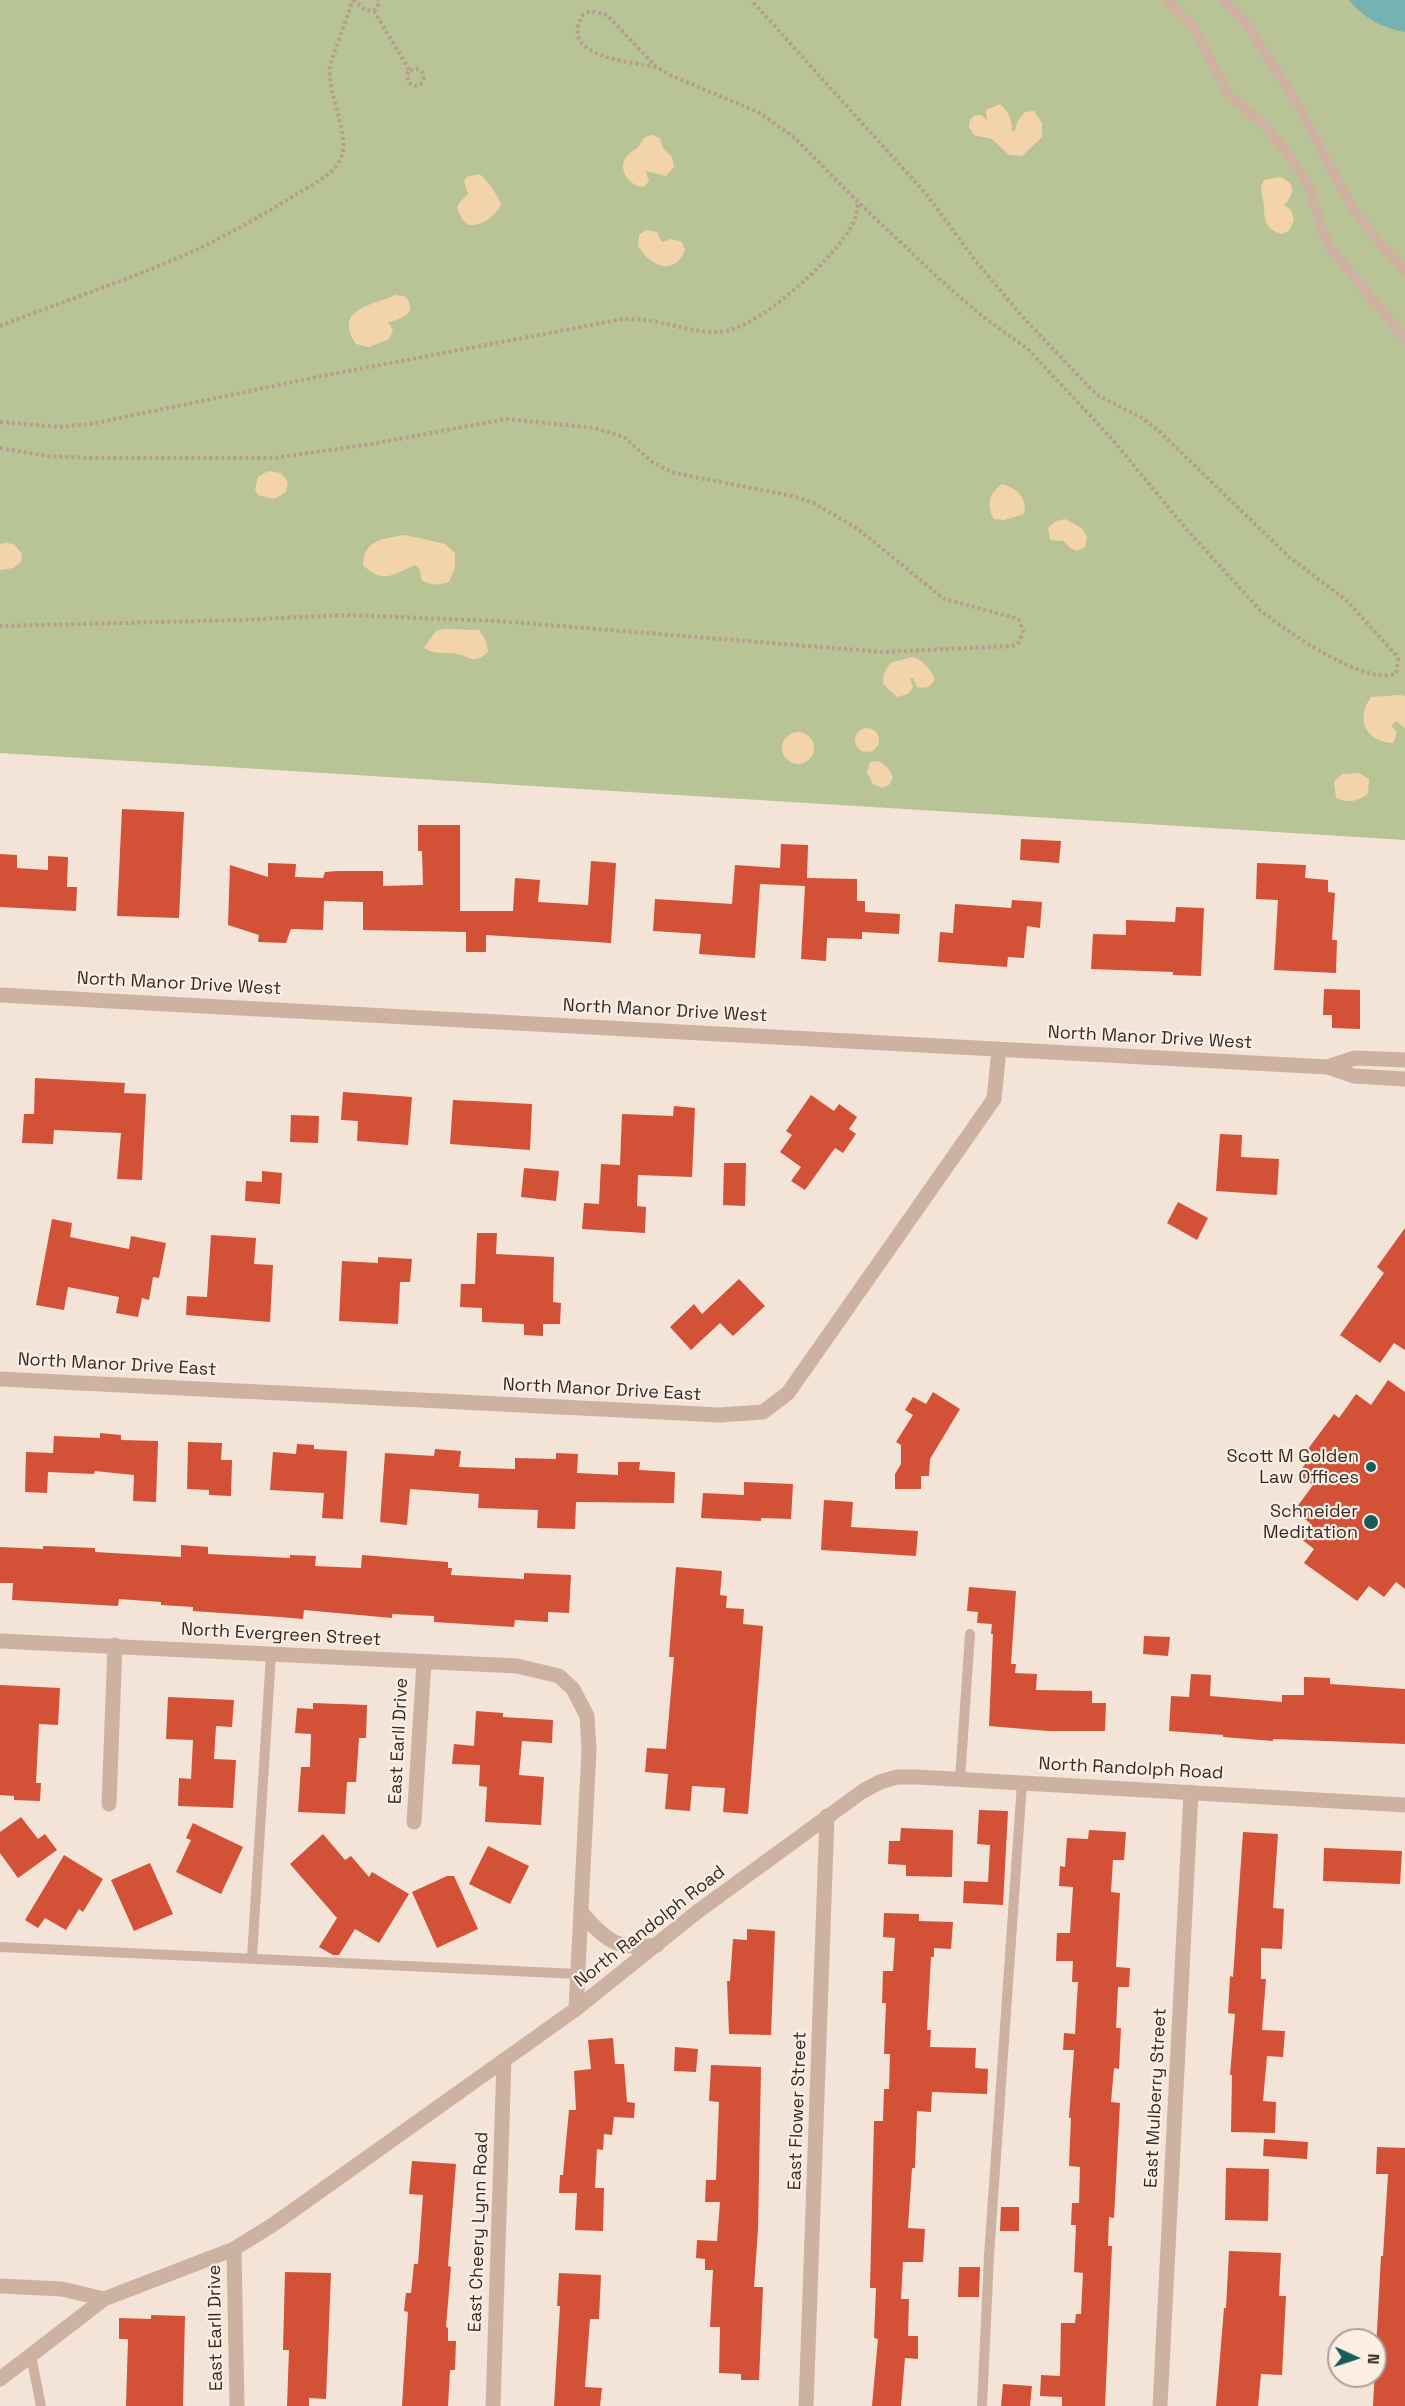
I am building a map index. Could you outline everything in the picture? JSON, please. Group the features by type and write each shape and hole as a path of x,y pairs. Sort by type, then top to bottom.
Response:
{"street":[{"name":"North Manor Drive West","path":"0,995 1327,1067 1354,1076 1405,1079"},
{"name":"North Manor Drive East","path":"0,1378 720,1415 763,1412 788,1393 994,1099 999,1049"},
{"name":"North Manor Drive West","path":"1327,1067 1355,1058 1405,1060"},
{"name":"North Evergreen Street","path":"0,1641 516,1666 560,1676 573,1689 587,1716 590,1750 581,1912"},
{"path":"109,1804 115,1645"},
{"name":"East Earll Drive","path":"414,1822 424,1662"},
{"name":"North Randolph Road","path":"0,2379 104,2299 234,2249 274,2224 576,2009 697,1912 827,1816 880,1782 897,1777 960,1779 1405,1805"},
{"name":"East Mulberry Street","path":"1160,2406 1191,1792"},
{"name":"East Flower Street","path":"806,2406 827,1816"},
{"path":"581,1912 599,1934 612,1943 626,1947 658,1945"},
{"path":"576,2009 581,1912"},
{"name":"East Cheery Lynn Road","path":"493,2406 504,2060"},
{"name":"East Earll Drive","path":"234,2249 237,2406"},
{"path":"0,2286 62,2289 104,2299"}],"lane":[{"path":"1166,0 1185,18 1202,40 1229,95 1266,127 1298,166 1310,189 1330,248 1405,338"},
{"path":"1223,0 1246,23 1268,56 1300,108 1355,211 1405,271"},
{"path":"960,1779 970,1634"},
{"path":"252,1958 271,1654"},
{"path":"982,2406 989,2256 1022,1783"},
{"path":"0,1947 578,1974"},
{"path":"31,2356 41,2406"}],"path":[{"path":"0,326 199,248 252,221 330,172 342,158 343,137 328,76 330,64 353,0 366,10 374,11"},
{"path":"374,11 378,6 378,0"},
{"path":"656,67 600,56 586,48 579,37 578,28 583,15 590,11 607,15 656,67 760,113 772,120 814,155 858,202 967,303 1028,350 1112,439 1188,531 1271,620 1321,652 1352,667 1382,676 1396,673 1398,659 1396,655 1346,600 1289,557 1153,426 1100,396 1038,334 975,260 919,186 751,0"},
{"path":"374,11 410,71"},
{"path":"417,69 423,73 422,84 414,86 408,82 407,74 410,71 417,69"},
{"path":"0,422 60,427 91,424 327,375 623,319 642,319 708,332 726,331 761,315 805,280 846,235 853,224 858,202"},
{"path":"0,448 47,456 88,458 273,458 372,444 506,419 596,428 624,437 652,462 674,472 792,496 826,509 858,529 944,599 1012,617 1019,621 1023,631 1019,642 1012,646 884,652 555,625 376,616 327,615 240,620 0,626"}],"green space":[{"path":"0,0 1405,0 1405,840 0,753"}],"sand":[{"path":"1000,104 1009,116 1012,131 1015,131 1017,122 1025,112 1034,111 1042,123 1042,137 1022,156 1009,155 992,139 974,135 969,127 970,120 975,115 982,115 987,121 986,110"},
{"path":"653,135 660,139 663,148 672,157 674,167 666,176 646,171 649,181 645,186 640,187 628,179 624,170 624,161 644,138"},
{"path":"479,174 492,188 501,204 488,220 468,225 457,208 468,194 464,182 466,177"},
{"path":"1280,177 1289,182 1291,186 1292,193 1284,205 1291,210 1294,219 1290,230 1282,234 1270,228 1265,220 1261,189 1264,180"},
{"path":"646,230 657,232 662,242 671,239 682,242 685,250 675,264 662,266 648,259 638,246 639,235"},
{"path":"395,295 405,296 410,307 403,317 388,322 393,330 389,339 369,347 356,344 350,332 349,322 353,315 359,309"},
{"path":"268,471 281,473 288,482 286,492 274,499 258,495 255,489 258,477"},
{"path":"1002,484 1020,494 1025,508 1024,514 1004,520 994,519 990,509 990,500 994,491"},
{"path":"1065,519 1082,528 1087,537 1085,547 1077,551 1070,548 1064,541 1050,540 1048,528 1056,521"},
{"path":"405,535 445,544 455,553 455,568 449,582 435,584 421,580 420,570 416,565 389,576 383,576 377,575 363,565 364,557 371,545 383,539"},
{"path":"0,544 14,544 22,554 21,562 13,568 0,570"},
{"path":"444,629 479,630 486,641 488,652 479,658 472,659 457,654 433,652 424,648 436,631"},
{"path":"912,657 926,665 935,679 930,686 923,688 917,687 913,678 910,678 913,687 908,694 897,697 883,684 884,673 890,663"},
{"path":"1405,696 1405,728 1396,721 1391,726 1397,732 1393,743 1384,742 1370,734 1366,728 1364,713 1366,705 1371,697"},
{"path":"862,728 872,728 879,735 879,745 872,752 862,752 855,745 855,735"},
{"path":"798,732 809,737 814,748 809,759 798,764 787,759 782,748 787,737"},
{"path":"879,761 888,768 893,777 889,785 882,788 873,784 867,773 870,762"},
{"path":"1359,773 1369,779 1368,794 1352,801 1336,798 1334,782 1342,774"}],"water":[{"path":"1349,0 1405,0 1405,32 1388,28 1374,21"}],"building":[{"path":"122,809 184,812 179,918 117,916"},
{"path":"418,825 460,825 460,911 513,911 515,878 540,880 538,902 588,905 591,861 616,863 611,943 486,935 486,952 466,952 466,932 363,930 363,902 324,901 323,930 291,929 286,943 258,942 259,935 228,925 230,865 268,877 268,863 296,864 295,877 323,878 325,872 337,871 383,871 383,886 423,885 422,851 418,851"},
{"path":"1021,839 1061,841 1059,863 1020,860"},
{"path":"781,844 808,845 807,878 857,879 857,901 865,901 865,912 900,914 899,934 862,932 862,939 827,938 826,961 801,959 805,886 760,884 755,958 699,954 701,934 653,931 655,899 732,904 735,865 780,868"},
{"path":"0,854 17,855 17,868 48,870 48,856 68,857 67,887 77,887 76,911 0,907"},
{"path":"1257,863 1306,865 1305,878 1328,880 1328,892 1335,893 1332,940 1337,940 1336,973 1274,970 1278,900 1256,899"},
{"path":"1012,900 1042,902 1040,928 1027,926 1024,958 1008,957 1007,967 938,962 940,932 953,933 955,904 1011,908"},
{"path":"1176,907 1204,908 1201,976 1173,975 1173,972 1091,969 1093,934 1126,935 1126,920 1175,922"},
{"path":"1324,989 1360,990 1360,1029 1332,1028 1332,1015 1323,1015"},
{"path":"35,1078 125,1083 124,1093 146,1094 142,1180 117,1179 121,1133 54,1130 53,1144 22,1143 24,1114 34,1114"},
{"path":"343,1092 412,1097 408,1145 357,1141 358,1121 341,1120"},
{"path":"811,1095 834,1111 839,1104 857,1117 849,1129 856,1134 843,1153 835,1148 805,1190 791,1181 801,1167 780,1152 792,1135 786,1131"},
{"path":"453,1100 532,1104 530,1150 450,1144"},
{"path":"674,1106 695,1108 692,1177 638,1175 637,1206 646,1207 645,1233 582,1229 584,1203 599,1204 601,1164 620,1165 622,1114 673,1116"},
{"path":"291,1115 319,1116 318,1143 290,1142"},
{"path":"1220,1134 1242,1135 1241,1157 1279,1159 1277,1195 1216,1191"},
{"path":"724,1163 746,1163 745,1206 723,1205"},
{"path":"524,1168 559,1171 556,1201 521,1197"},
{"path":"262,1171 282,1173 280,1204 245,1201 246,1181 262,1182"},
{"path":"1178,1202 1208,1218 1197,1240 1167,1223"},
{"path":"52,1219 72,1223 70,1237 84,1240 129,1249 131,1236 166,1243 159,1278 153,1277 149,1300 142,1298 138,1317 116,1313 119,1297 68,1287 64,1310 36,1305"},
{"path":"1405,1228 1405,1350 1394,1343 1380,1363 1340,1335 1384,1273 1377,1267"},
{"path":"477,1233 497,1233 496,1254 554,1257 553,1302 561,1303 560,1324 543,1324 543,1336 524,1335 524,1324 482,1322 482,1308 460,1307 461,1284 475,1284"},
{"path":"211,1235 256,1238 254,1264 273,1265 270,1322 186,1315 187,1296 207,1297"},
{"path":"378,1257 412,1259 410,1282 400,1282 398,1324 339,1321 342,1261 378,1263"},
{"path":"739,1279 765,1306 733,1336 720,1323 691,1350 670,1327 694,1304 702,1314"},
{"path":"1388,1380 1405,1392 1405,1589 1396,1582 1384,1597 1369,1586 1357,1601 1304,1563 1314,1549 1300,1538 1310,1523 1294,1511 1313,1485 1298,1474 1313,1453 1308,1449 1334,1414 1339,1418 1356,1394 1371,1405"},
{"path":"933,1392 960,1409 930,1459 929,1476 921,1476 921,1489 895,1489 895,1474 901,1464 901,1445 896,1442 913,1415 905,1410 913,1397 926,1404"},
{"path":"100,1433 121,1435 121,1440 158,1441 156,1502 133,1501 134,1475 95,1471 94,1474 48,1472 47,1493 25,1492 26,1452 53,1453 54,1436 100,1438"},
{"path":"188,1442 222,1443 221,1460 232,1460 231,1496 209,1495 209,1490 187,1489"},
{"path":"297,1444 314,1445 314,1449 347,1451 343,1519 322,1518 324,1493 270,1490 273,1452 296,1454"},
{"path":"435,1449 461,1451 459,1467 515,1469 515,1458 556,1459 556,1453 578,1454 577,1473 618,1475 618,1462 640,1462 639,1470 675,1472 674,1503 576,1502 575,1529 537,1528 538,1510 478,1508 479,1494 410,1489 407,1525 380,1522 385,1453 434,1456"},
{"path":"744,1482 793,1484 791,1519 761,1518 761,1521 701,1518 703,1493 744,1495"},
{"path":"824,1500 853,1502 851,1527 918,1531 916,1556 821,1550"},
{"path":"181,1545 208,1547 208,1554 290,1558 290,1555 316,1556 315,1566 361,1568 362,1555 448,1562 448,1568 452,1568 451,1575 524,1579 524,1573 571,1575 569,1613 548,1612 548,1622 515,1620 514,1627 434,1622 434,1616 392,1614 392,1618 304,1610 303,1619 193,1611 193,1607 119,1599 118,1606 12,1600 13,1583 0,1583 0,1547 95,1548 95,1552 181,1557"},
{"path":"676,1567 722,1571 720,1595 727,1596 726,1608 744,1609 743,1624 763,1626 748,1814 723,1812 725,1788 692,1786 690,1811 665,1809 668,1774 645,1772 647,1748 666,1749 674,1657 669,1657"},
{"path":"969,1587 1016,1591 1011,1664 1016,1664 1015,1673 1037,1674 1036,1690 1092,1691 1092,1703 1106,1703 1105,1731 1048,1731 989,1726 992,1624 977,1623 978,1612 967,1611"},
{"path":"1144,1636 1170,1637 1168,1656 1143,1654"},
{"path":"1191,1674 1211,1675 1210,1696 1282,1702 1282,1695 1304,1695 1304,1677 1330,1678 1330,1684 1405,1689 1405,1744 1273,1739 1273,1741 1169,1731 1171,1696 1189,1697"},
{"path":"0,1685 60,1688 58,1725 39,1724 36,1783 41,1783 40,1801 14,1800 14,1796 0,1795"},
{"path":"168,1697 234,1700 232,1727 216,1726 214,1759 236,1760 233,1808 178,1806 179,1778 191,1779 193,1740 166,1739"},
{"path":"313,1703 367,1705 366,1738 359,1738 356,1782 347,1782 345,1814 298,1812 301,1767 310,1767 311,1734 295,1733 297,1708 313,1709"},
{"path":"476,1711 503,1713 503,1717 553,1720 552,1743 522,1741 519,1775 544,1777 541,1825 485,1822 487,1787 479,1786 480,1765 452,1764 454,1744 474,1746"},
{"path":"979,1810 1008,1811 1003,1905 963,1903 964,1881 988,1882 990,1845 977,1844"},
{"path":"21,1817 38,1839 45,1834 57,1850 18,1878 0,1853 0,1832"},
{"path":"193,1823 243,1847 221,1894 176,1872 191,1840 186,1838"},
{"path":"901,1828 953,1830 952,1877 906,1876 906,1865 888,1864 889,1841 900,1841"},
{"path":"1089,1830 1126,1832 1124,1860 1113,1860 1111,1892 1120,1893 1116,1967 1130,1968 1129,1987 1118,1987 1116,2028 1121,2028 1119,2069 1114,2068 1111,2102 1120,2103 1114,2218 1109,2217 1108,2246 1112,2246 1105,2406 1062,2406 1062,2397 1040,2396 1041,2375 1060,2376 1061,2323 1075,2323 1076,2314 1081,2314 1083,2273 1074,2272 1076,2225 1071,2225 1072,2203 1079,2203 1080,2167 1069,2166 1071,2118 1069,2118 1074,2050 1063,2050 1064,2033 1075,2034 1078,1982 1072,1982 1073,1961 1056,1961 1057,1933 1070,1933 1073,1887 1059,1886 1060,1866 1065,1867 1067,1838 1088,1839"},
{"path":"1243,1832 1278,1834 1273,1908 1284,1909 1282,1949 1261,1948 1261,1979 1266,1979 1262,2030 1285,2031 1283,2057 1267,2056 1263,2101 1276,2102 1275,2133 1231,2132 1232,2075 1230,2075 1235,2014 1228,2013 1230,1976 1233,1977"},
{"path":"323,1834 345,1860 351,1856 369,1877 372,1872 409,1894 379,1943 355,1929 339,1955 333,1955 319,1947 337,1918 290,1864"},
{"path":"488,1846 529,1866 510,1904 469,1884"},
{"path":"1324,1848 1402,1851 1400,1884 1323,1881"},
{"path":"64,1855 103,1879 83,1912 79,1909 66,1930 45,1918 38,1928 25,1920"},
{"path":"150,1863 173,1914 134,1931 111,1880"},
{"path":"447,1876 454,1876 478,1929 437,1948 412,1892"},
{"path":"884,1913 919,1914 919,1921 953,1922 951,1949 934,1948 934,1957 931,1957 927,2030 931,2030 930,2047 976,2048 975,2068 988,2069 987,2094 932,2092 931,2112 917,2111 915,2168 912,2168 908,2228 925,2229 923,2262 903,2262 901,2299 909,2299 908,2336 918,2336 918,2359 905,2358 901,2406 872,2406 878,2339 874,2338 876,2288 870,2288 874,2121 883,2121 884,2089 889,2089 890,2054 884,2054 886,2003 882,2003 883,1971 893,1971 895,1938 883,1937"},
{"path":"747,1929 775,1931 771,2035 729,2034 727,1981 730,1981 733,1939 747,1940"},
{"path":"613,2038 615,2064 624,2064 627,2102 635,2103 634,2118 614,2117 612,2135 604,2134 603,2150 597,2149 595,2188 604,2188 603,2231 575,2230 577,2193 559,2193 560,2175 563,2175 569,2110 576,2110 574,2071 591,2069 588,2040"},
{"path":"675,2047 698,2049 696,2072 674,2071"},
{"path":"711,2065 761,2067 758,2229 754,2287 763,2287 759,2380 741,2380 741,2374 719,2373 720,2327 710,2327 713,2270 705,2270 705,2259 696,2258 697,2240 717,2241 720,2202 705,2202 706,2180 716,2180 719,2102 709,2101"},
{"path":"1264,2139 1308,2142 1307,2159 1263,2156"},
{"path":"1377,2147 1405,2148 1405,2406 1373,2406 1374,2388 1387,2388 1387,2328 1377,2328 1388,2174 1376,2174"},
{"path":"412,2161 456,2164 446,2327 448,2328 448,2341 456,2341 455,2370 450,2370 448,2406 402,2406 408,2312 404,2311 406,2293 411,2293 414,2264 418,2264 423,2195 409,2194"},
{"path":"1226,2168 1269,2169 1268,2221 1225,2220"},
{"path":"1001,2207 1019,2207 1019,2231 1000,2231"},
{"path":"1229,2251 1281,2253 1279,2296 1286,2296 1282,2375 1261,2374 1258,2406 1216,2406"},
{"path":"959,2267 980,2267 979,2297 958,2297"},
{"path":"285,2272 331,2273 326,2399 309,2398 309,2406 287,2406 289,2350 283,2350"},
{"path":"559,2273 601,2275 599,2319 590,2319 585,2387 602,2388 600,2406 554,2406 560,2306 557,2306"},
{"path":"151,2315 185,2316 183,2406 126,2406 128,2339 119,2339 119,2318 151,2319"},
{"path":"1003,2384 1032,2386 1030,2406 1001,2406"}],"place":[{"name":"Scott M Golden Law Offices","path":"1371,1467"},
{"name":"Schneider Meditation","path":"1371,1522"}]}
